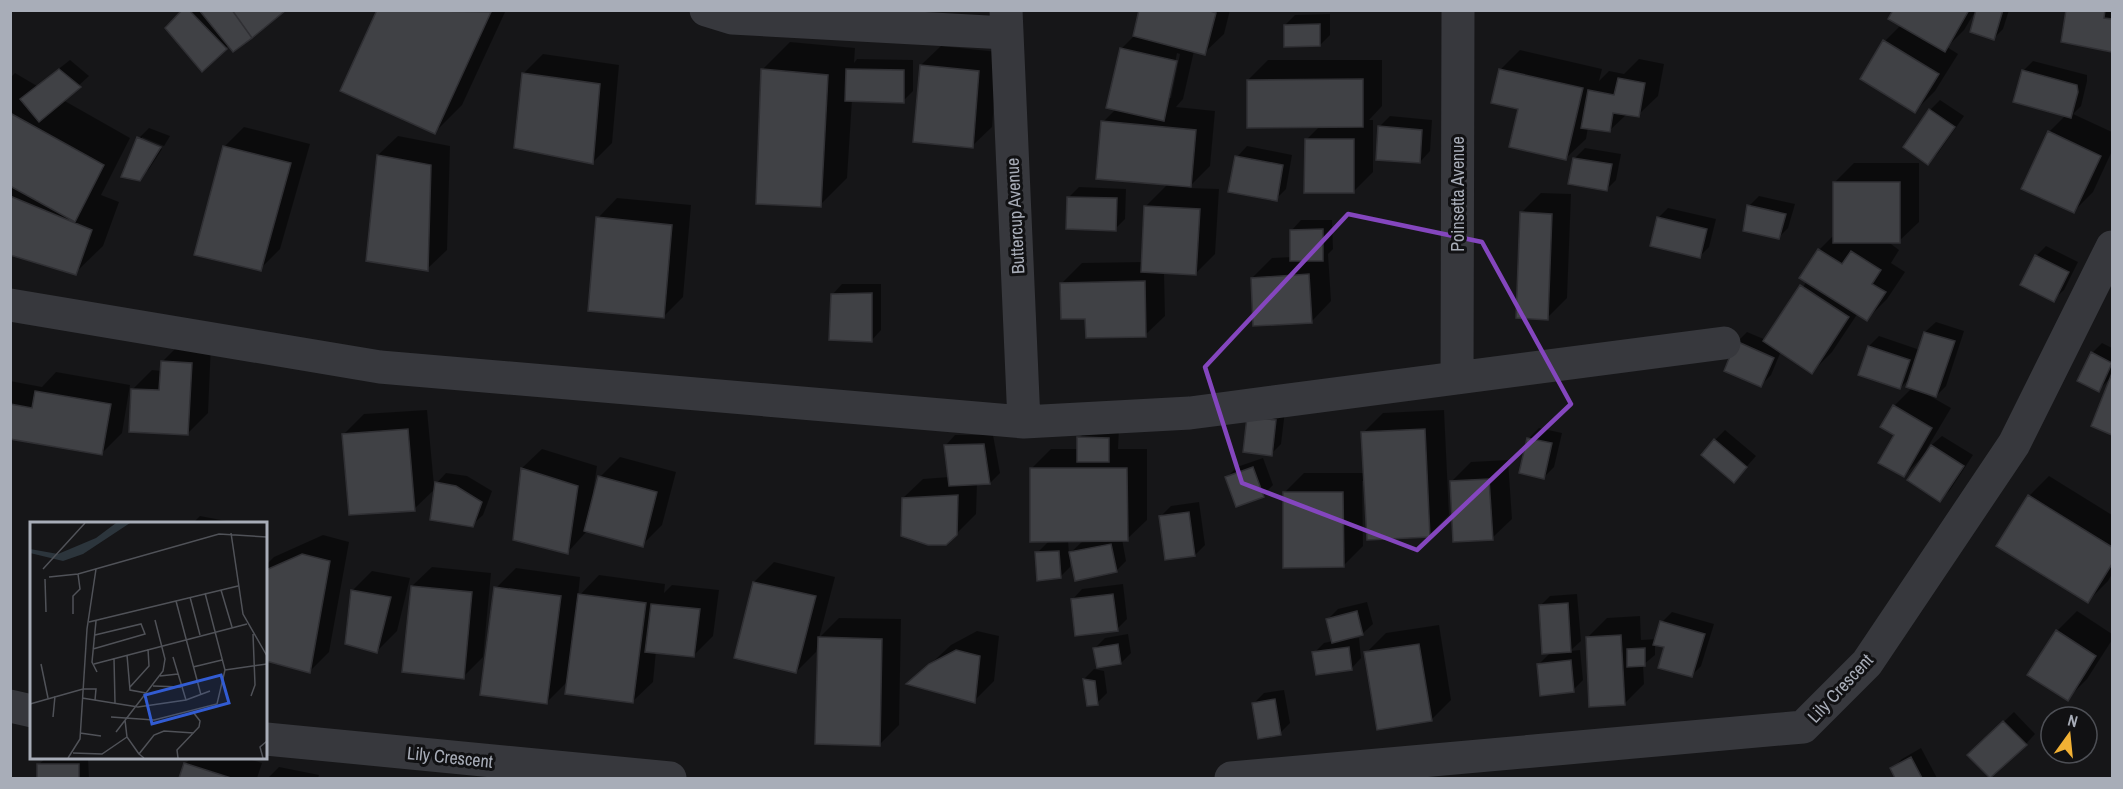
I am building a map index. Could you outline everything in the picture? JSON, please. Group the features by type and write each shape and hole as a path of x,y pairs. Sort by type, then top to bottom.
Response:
{"street":[{"path":"706,10 732,18 1006,22"},
{"name":"Poinsetta Avenue","path":"1456,378 1458,10"},
{"name":"Buttercup Avenue","path":"1006,22 1024,422"},
{"name":"Lily Crescent","path":"1231,778 1803,727 1867,663 2014,444 2112,247"},
{"path":"10,305 380,368 1024,422 1190,413 1724,343"},
{"path":"10,706 30,711"},
{"name":"Lily Crescent","path":"267,739 670,778"}],"highlighted area":[{"path":"1348,214 1482,242 1571,404 1417,550 1242,483 1205,367"}],"building":[{"path":"182,10 189,10 227,49 202,72 165,28"},
{"path":"199,10 232,10 252,38 233,52"},
{"path":"232,10 286,10 252,38"},
{"path":"377,10 491,12 435,134 340,91"},
{"path":"1139,10 1207,10 1216,13 1205,55 1133,36"},
{"path":"1893,10 1969,10 1945,52 1888,19"},
{"path":"1976,10 2003,10 1994,40 1970,32"},
{"path":"2066,10 2105,10 2104,18 2112,19 2112,52 2061,42"},
{"path":"1320,24 1320,46 1284,47 1284,25"},
{"path":"1883,40 1939,74 1915,113 1860,79"},
{"path":"1120,48 1177,61 1164,121 1106,108"},
{"path":"920,65 979,71 973,148 913,142"},
{"path":"59,69 81,87 39,122 20,99"},
{"path":"761,69 828,75 821,207 756,204"},
{"path":"846,69 904,70 904,103 845,101"},
{"path":"1499,69 1583,88 1566,160 1509,147 1518,109 1491,103"},
{"path":"2022,70 2077,85 2078,92 2071,118 2013,102"},
{"path":"522,73 600,84 593,164 514,148"},
{"path":"1618,78 1645,83 1639,117 1613,113 1610,132 1581,128 1588,90 1614,95"},
{"path":"1363,79 1363,127 1247,128 1247,80"},
{"path":"1929,109 1955,127 1928,165 1903,147"},
{"path":"10,113 104,165 75,222 10,186"},
{"path":"1101,121 1196,130 1191,187 1096,179"},
{"path":"1378,126 1422,130 1420,163 1376,160"},
{"path":"2048,131 2101,156 2074,213 2021,189"},
{"path":"137,137 161,147 140,181 121,177"},
{"path":"1305,139 1354,139 1354,193 1304,193"},
{"path":"223,146 291,163 261,271 194,255"},
{"path":"377,155 431,165 428,271 366,261"},
{"path":"1235,156 1283,165 1277,201 1228,192"},
{"path":"1573,158 1612,164 1607,191 1568,184"},
{"path":"1833,182 1900,182 1900,243 1833,243"},
{"path":"10,196 92,230 76,275 10,255"},
{"path":"1067,197 1117,198 1116,231 1066,229"},
{"path":"1747,205 1786,214 1779,239 1743,231"},
{"path":"1144,206 1200,209 1196,275 1141,272"},
{"path":"1520,212 1552,214 1548,320 1516,318"},
{"path":"596,217 672,225 664,318 588,311"},
{"path":"1657,217 1707,229 1700,258 1650,246"},
{"path":"1323,229 1323,261 1290,261 1290,230"},
{"path":"1818,249 1842,264 1851,251 1881,270 1872,284 1886,292 1867,321 1799,278"},
{"path":"2035,255 2069,272 2054,302 2020,285"},
{"path":"1309,274 1312,323 1253,326 1251,278"},
{"path":"1145,281 1146,337 1086,338 1085,319 1061,319 1060,283"},
{"path":"1800,285 1849,317 1812,374 1763,341"},
{"path":"872,293 872,342 829,340 831,294"},
{"path":"1924,332 1955,341 1936,397 1906,387"},
{"path":"1736,341 1774,358 1761,387 1724,371"},
{"path":"1868,346 1910,360 1900,389 1858,375"},
{"path":"2091,352 2112,363 2099,392 2077,381"},
{"path":"161,361 192,363 188,435 129,432 131,389 159,390"},
{"path":"2112,373 2112,435 2091,426"},
{"path":"35,391 111,404 102,455 10,439 10,404 32,408"},
{"path":"1893,405 1932,428 1904,477 1878,463 1894,435 1880,427"},
{"path":"1247,417 1276,420 1272,456 1243,452"},
{"path":"408,429 415,511 349,515 342,434"},
{"path":"1425,429 1430,537 1367,540 1361,432"},
{"path":"1077,437 1109,438 1109,462 1077,462"},
{"path":"1527,438 1552,443 1544,479 1519,473"},
{"path":"1714,439 1747,467 1734,483 1701,455"},
{"path":"984,444 990,484 949,486 944,445"},
{"path":"1931,445 1964,466 1940,502 1907,480"},
{"path":"1253,467 1264,497 1236,507 1225,477"},
{"path":"521,468 578,486 568,554 513,540"},
{"path":"1030,468 1127,468 1128,541 1030,542"},
{"path":"598,476 657,492 643,547 584,531"},
{"path":"1489,479 1493,540 1453,542 1450,481"},
{"path":"435,482 456,486 482,502 473,527 430,520"},
{"path":"1283,492 1343,492 1344,567 1283,568"},
{"path":"958,495 957,535 946,545 928,545 901,536 902,498"},
{"path":"2028,495 2112,547 2112,564 2088,603 1996,546"},
{"path":"1189,512 1195,556 1165,560 1159,516"},
{"path":"1111,544 1117,572 1075,581 1069,552"},
{"path":"1059,551 1061,578 1037,581 1035,552"},
{"path":"302,554 330,561 310,673 267,661 267,570"},
{"path":"753,582 816,596 796,673 734,658"},
{"path":"411,586 472,592 464,679 402,672"},
{"path":"494,587 561,596 547,704 480,695"},
{"path":"351,590 391,597 377,653 345,644"},
{"path":"578,594 646,603 633,703 565,694"},
{"path":"1113,594 1118,631 1075,636 1071,599"},
{"path":"1568,603 1571,652 1542,654 1539,605"},
{"path":"651,604 700,609 694,657 645,652"},
{"path":"1357,611 1363,635 1332,643 1326,619"},
{"path":"1660,621 1705,634 1692,677 1658,668 1664,647 1653,645"},
{"path":"2056,630 2096,656 2068,701 2027,675"},
{"path":"1621,635 1625,705 1589,707 1586,637"},
{"path":"818,637 882,639 880,746 815,744"},
{"path":"1118,644 1121,664 1097,668 1093,648"},
{"path":"1419,644 1432,721 1377,730 1364,652"},
{"path":"1349,647 1352,670 1316,675 1312,652"},
{"path":"1645,648 1645,666 1627,667 1627,649"},
{"path":"956,650 980,656 975,703 906,684 929,664"},
{"path":"1571,660 1574,692 1540,696 1537,664"},
{"path":"1083,679 1095,681 1098,705 1087,706"},
{"path":"1275,699 1281,735 1258,739 1252,703"},
{"path":"2003,721 2027,745 1990,778 1967,755"},
{"path":"1911,757 1922,778 1895,778 1890,768"},
{"path":"184,763 231,778 179,778"},
{"path":"37,764 79,764 79,778 37,778"}]}
